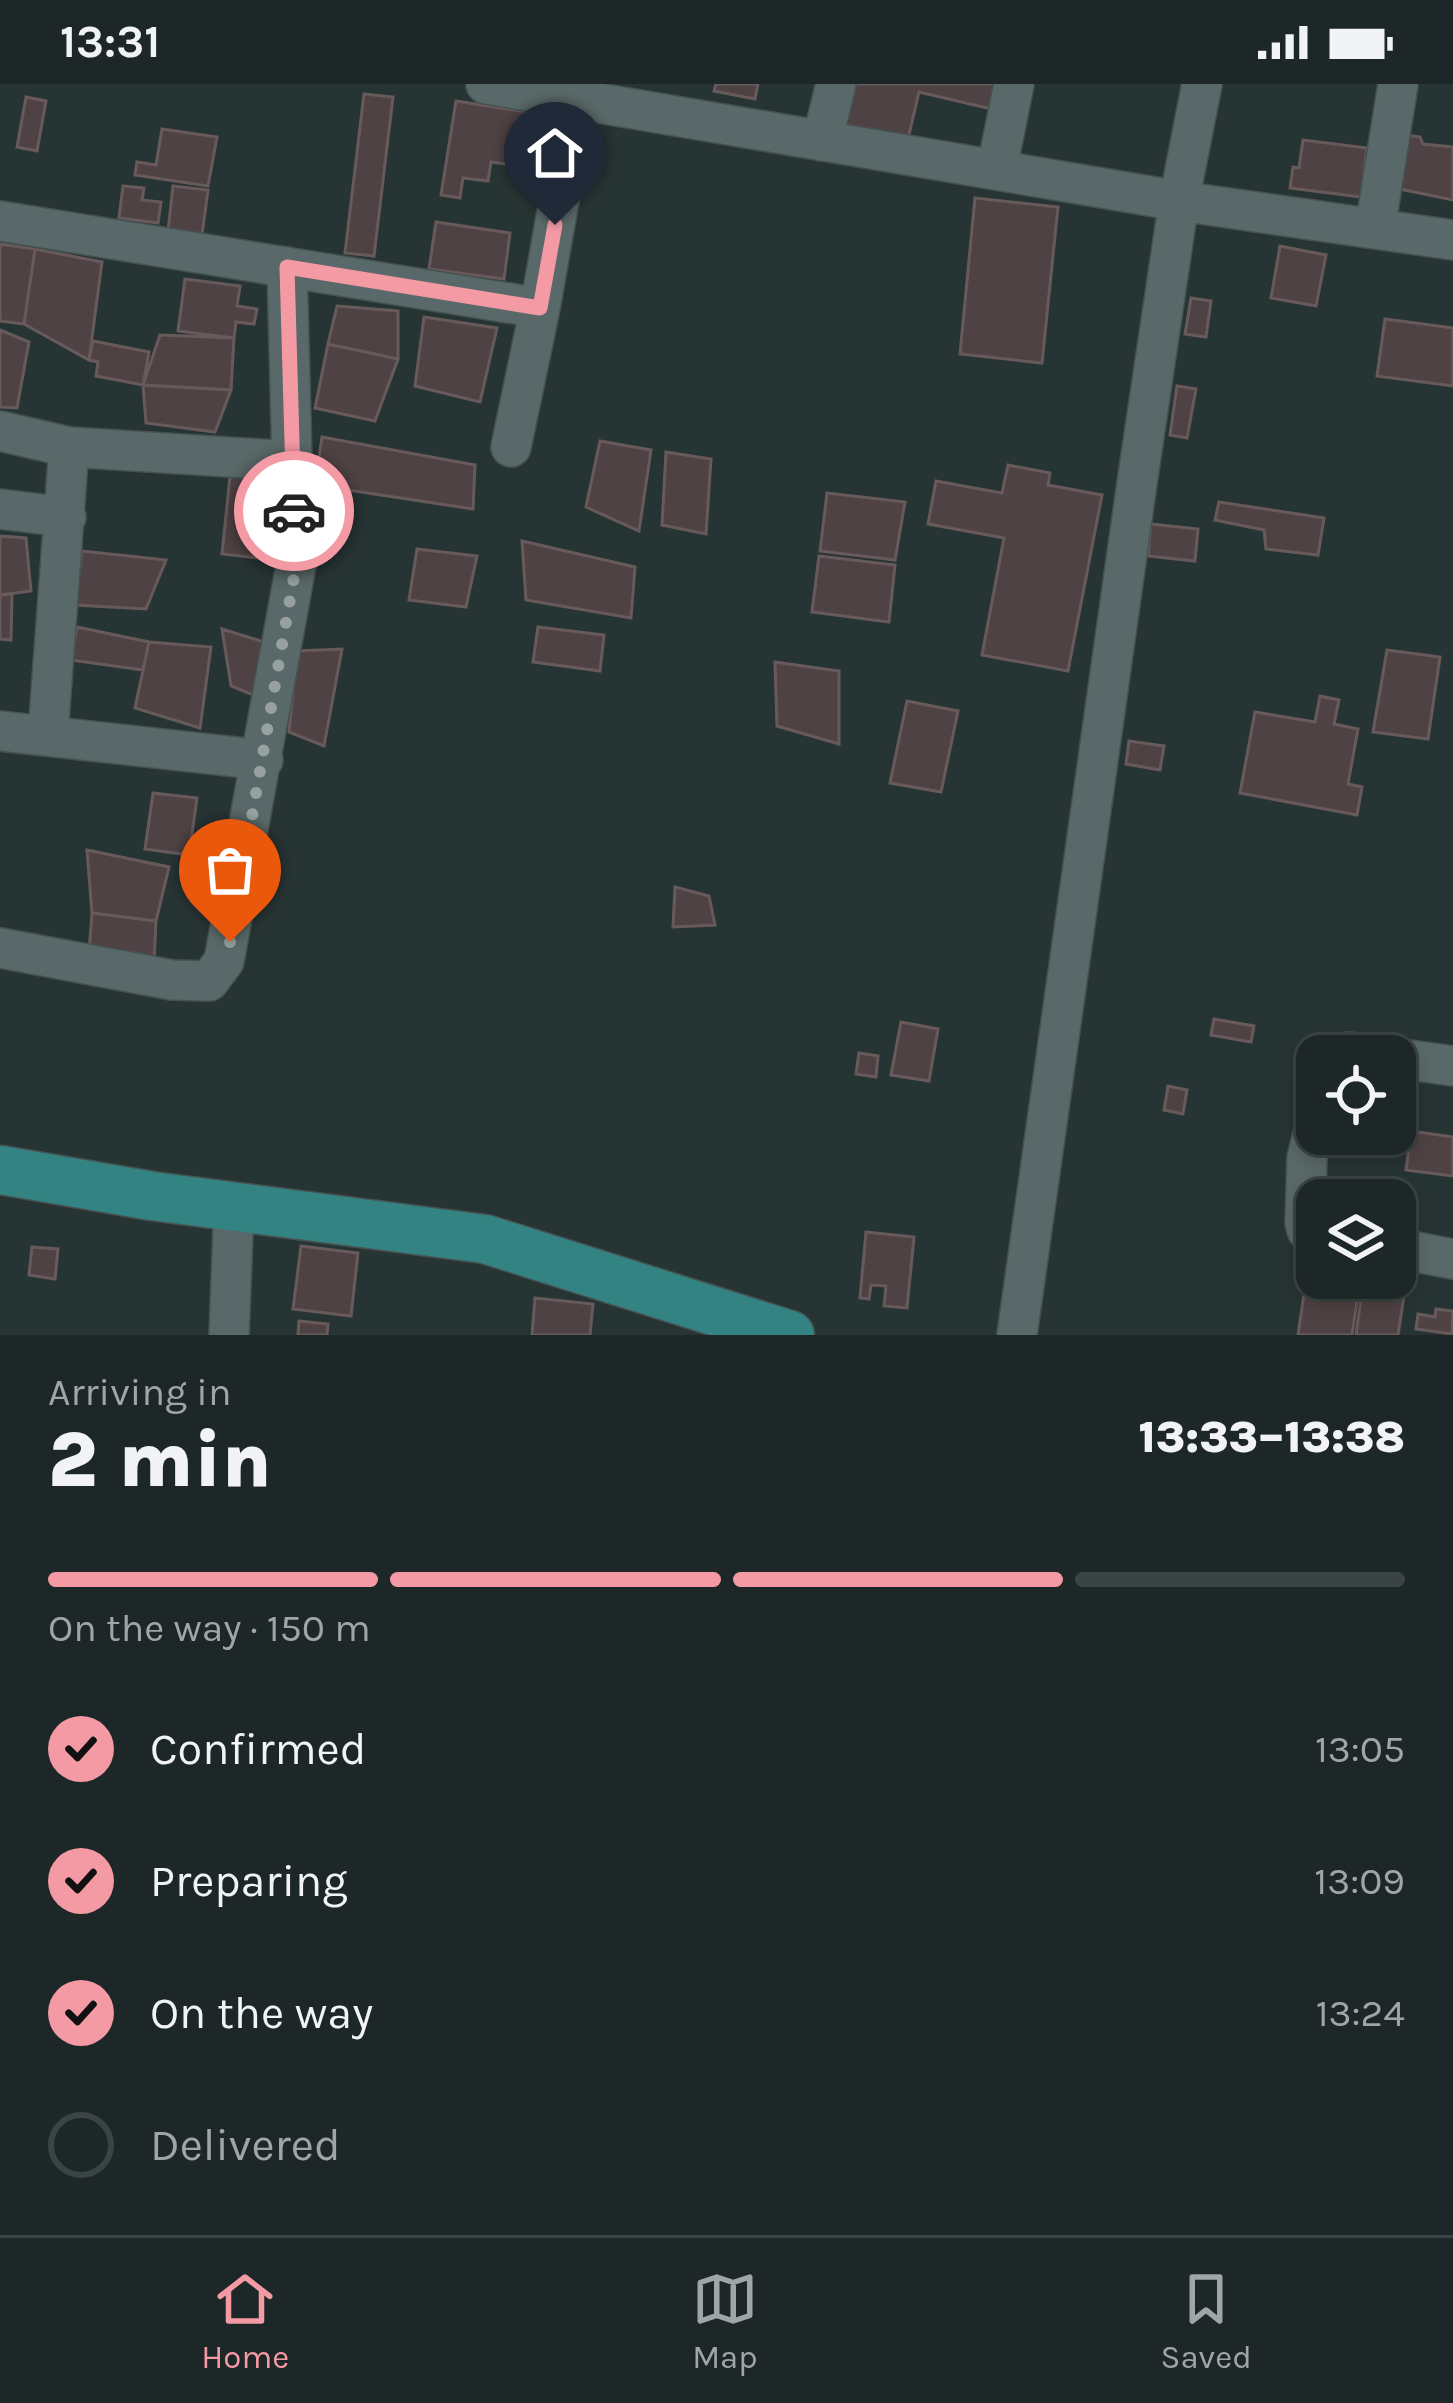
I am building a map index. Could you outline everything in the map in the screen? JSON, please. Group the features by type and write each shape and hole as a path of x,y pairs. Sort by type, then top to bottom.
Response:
{"main road":[{"path":"0,1170 152,1196 485,1239 790,1335"}],"street":[{"path":"486,84 577,99 671,100 823,141 1179,201 1453,240"},
{"path":"823,141 836,84"},
{"path":"997,168 1014,84"},
{"path":"1017,1335 1179,201 1202,84"},
{"path":"1376,229 1398,84"},
{"path":"511,447 577,99"},
{"path":"0,221 540,308"},
{"path":"0,948 172,980 209,981 224,962 296,565 287,267"},
{"path":"0,431 69,446 292,461"},
{"path":"48,734 69,446"},
{"path":"0,509 66,517"},
{"path":"0,731 263,760"},
{"path":"1416,1061 1453,1066"},
{"path":"229,1335 234,1205"},
{"path":"1416,1252 1453,1259"}],"building":[{"path":"716,84 758,84 755,99 714,91"},
{"path":"853,84 997,84 991,109 919,92 908,139 844,124"},
{"path":"364,94 393,97 374,256 345,253"},
{"path":"26,97 46,101 37,151 17,147"},
{"path":"456,101 540,114 531,168 491,162 488,181 463,178 460,198 441,195"},
{"path":"162,129 217,137 208,186 135,175 137,162 156,165"},
{"path":"1400,134 1420,137 1423,144 1453,147 1453,200 1390,187"},
{"path":"1303,140 1367,148 1361,197 1290,188"},
{"path":"123,186 144,188 142,200 161,202 158,223 119,218"},
{"path":"173,186 208,190 202,235 168,231"},
{"path":"975,198 1058,207 1042,363 960,354"},
{"path":"436,222 510,233 504,279 429,269"},
{"path":"0,244 35,249 24,324 0,321"},
{"path":"1280,246 1326,255 1316,306 1271,298"},
{"path":"35,249 102,262 89,360 24,324"},
{"path":"185,279 240,286 237,306 257,309 254,324 236,322 234,338 178,331"},
{"path":"1191,298 1211,301 1206,337 1185,334"},
{"path":"337,306 398,311 398,359 328,344"},
{"path":"424,317 497,328 480,402 415,386"},
{"path":"1385,319 1453,328 1453,386 1377,376"},
{"path":"0,330 29,342 17,408 0,407"},
{"path":"160,335 234,338 231,390 143,385"},
{"path":"93,341 149,352 143,385 96,376 98,362 89,360"},
{"path":"328,344 398,359 375,421 315,408"},
{"path":"143,385 231,390 215,432 146,423"},
{"path":"1177,386 1196,389 1187,438 1170,435"},
{"path":"322,437 475,465 473,509 315,485"},
{"path":"600,441 651,450 639,531 586,507"},
{"path":"666,452 711,459 706,534 662,525"},
{"path":"1008,465 1050,473 1048,485 1102,495 1068,671 982,655 1004,538 928,524 936,481 1002,493"},
{"path":"230,476 285,482 277,560 222,554"},
{"path":"827,493 905,502 895,560 820,551"},
{"path":"1219,502 1324,518 1318,555 1266,549 1264,530 1215,520"},
{"path":"1151,524 1198,529 1195,561 1148,556"},
{"path":"0,536 26,538 31,591 0,595"},
{"path":"522,541 635,567 631,618 526,600"},
{"path":"417,549 477,556 466,607 409,600"},
{"path":"82,551 166,560 146,609 75,605"},
{"path":"819,556 895,565 889,622 812,612"},
{"path":"12,594 11,640 0,639 0,595"},
{"path":"77,627 149,642 143,670 71,660"},
{"path":"538,627 604,635 600,671 533,662"},
{"path":"222,629 264,642 258,697 231,686"},
{"path":"149,642 211,647 200,728 135,708"},
{"path":"342,649 324,746 289,732 297,651"},
{"path":"1387,650 1440,657 1428,739 1373,732"},
{"path":"775,662 839,671 839,744 777,726"},
{"path":"1320,696 1339,700 1334,724 1358,729 1348,784 1362,787 1357,815 1240,793 1255,712 1315,722"},
{"path":"907,701 958,711 941,792 890,783"},
{"path":"1129,741 1164,746 1160,770 1126,764"},
{"path":"153,793 197,798 189,855 145,849"},
{"path":"87,850 169,867 156,921 92,913"},
{"path":"675,887 709,896 715,925 673,927"},
{"path":"92,913 156,921 154,962 89,952"},
{"path":"1214,1019 1254,1026 1251,1042 1211,1035"},
{"path":"901,1022 938,1029 929,1081 891,1075"},
{"path":"859,1053 878,1056 876,1077 856,1074"},
{"path":"1168,1086 1187,1090 1183,1114 1164,1110"},
{"path":"1416,1132 1453,1137 1453,1176 1406,1170 1408,1155 1416,1155"},
{"path":"866,1232 914,1237 907,1308 884,1306 886,1286 871,1285 869,1299 860,1298"},
{"path":"301,1246 358,1253 351,1316 293,1309"},
{"path":"32,1247 58,1249 55,1279 29,1275"},
{"path":"535,1298 593,1304 590,1335 532,1335"},
{"path":"1303,1299 1357,1299 1352,1335 1298,1335"},
{"path":"1361,1299 1404,1299 1398,1335 1356,1335"},
{"path":"1436,1309 1453,1311 1452,1334 1416,1329 1418,1314 1435,1317"},
{"path":"299,1321 328,1324 327,1335 298,1335"}],"way so far":[{"path":"230,942 296,565 294,511"}],"route":[{"path":"294,511 287,267 540,308 555,225"}]}
